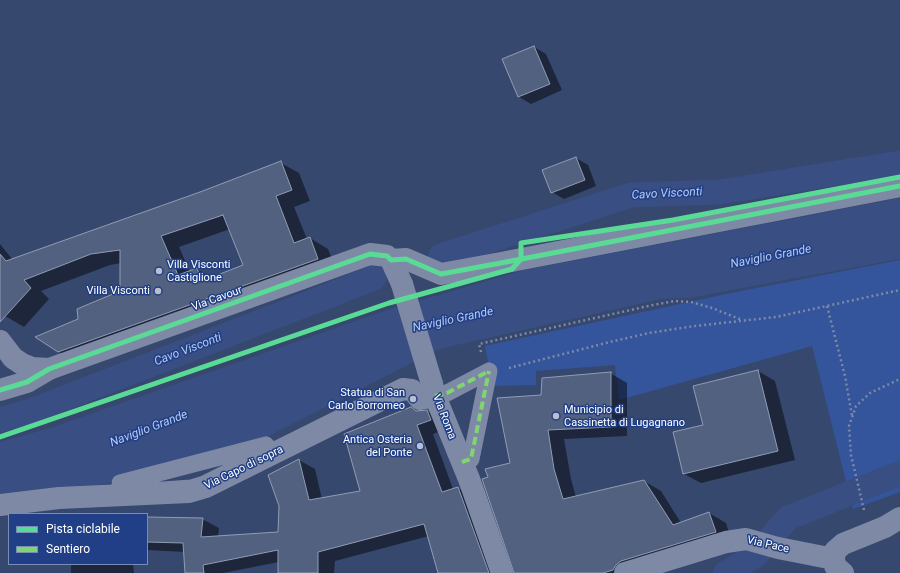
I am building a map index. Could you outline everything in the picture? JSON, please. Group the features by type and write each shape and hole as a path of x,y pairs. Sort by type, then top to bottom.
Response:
{"street":[{"name":"Via Cavour","path":"48,369 370,254 387,256 391,260 406,259 442,274 501,264 900,186"},
{"name":"Via Roma","path":"391,260 402,284 434,390 502,573"},
{"path":"0,341 13,358 22,364 32,368 48,369"},
{"path":"0,390 27,382 48,369"},
{"path":"434,390 447,393 489,371"},
{"path":"462,462 471,459 489,371"},
{"name":"Via Capo di sopra","path":"0,505 59,498 189,492 206,487 403,389 412,390 420,399 434,390"},
{"path":"266,444 270,451 204,484 190,488 122,493 120,483 266,444"},
{"name":"Via Pace","path":"625,573 726,542 746,539 838,566 836,551 843,544 900,518"}],"path":[{"path":"489,371 522,365 649,333 776,317 900,290"},
{"path":"480,350 479,344 653,305 676,302 690,302 712,308 744,320"},
{"path":"0,437 389,303"},
{"path":"827,306 845,376 852,416"},
{"path":"862,497 852,455 849,426 852,416 856,406 870,393 900,379"}],"shaded area":[{"path":"900,260 900,492 853,509 812,346 619,400 615,365 536,371 536,385 493,386 485,346 731,293"}],"water":[{"name":"Naviglio Grande","path":"900,198 900,259 689,298 661,299 439,349 269,436 88,489 0,498 0,442 50,428 390,309 525,270"}],"building":[{"path":"534,46 550,84 518,97 502,59"},
{"path":"576,157 585,180 551,193 542,170"},
{"path":"281,161 292,190 276,196 294,243 310,237 318,259 58,352 35,337 78,319 77,309 120,291 120,250 91,254 24,280 31,288 0,322 0,254 6,261 200,192","holes":["223,215 243,265 202,281 197,268 178,275 161,236"]},
{"path":"758,370 778,451 683,474 673,432 703,425 693,386"},
{"path":"611,372 611,427 548,430 554,469 563,499 644,480 673,525 709,512 716,532 621,561 613,570 603,573 514,573 482,479 488,477 485,469 510,463 497,398 541,395 542,378"},
{"path":"411,407 416,411 427,410 431,420 417,425 442,492 458,487 489,573 438,573 424,524 318,552 318,573 278,573 278,550 203,565 204,573 185,573 183,543 148,542 148,517 203,518 201,537 278,532 279,506 268,475 299,459 309,500 360,491 344,434"}],"waterway":[{"name":"Cavo Visconti","path":"441,256 631,195 720,192 900,163"},
{"name":"Cavo Visconti","path":"0,420 31,411 374,278"},
{"path":"726,573 756,555 788,518 900,473"}],"marked path":[{"path":"435,396 447,393 489,371"},
{"path":"462,462 471,459 489,371"}],"cycle path":[{"path":"0,437 389,303 512,269 521,259 521,243 673,220 900,177"},
{"path":"0,390 27,382 49,369 370,254 387,256 391,260 406,259 441,274 900,186"}],"place":[{"name":"Villa Visconti Castiglione","path":"159,271"},
{"name":"Villa Visconti","path":"158,291"},
{"name":"Statua di San Carlo Borromeo","path":"413,399"},
{"name":"Municipio di Cassinetta di Lugagnano","path":"556,416"},
{"name":"Antica Osteria del Ponte","path":"420,446"}]}
